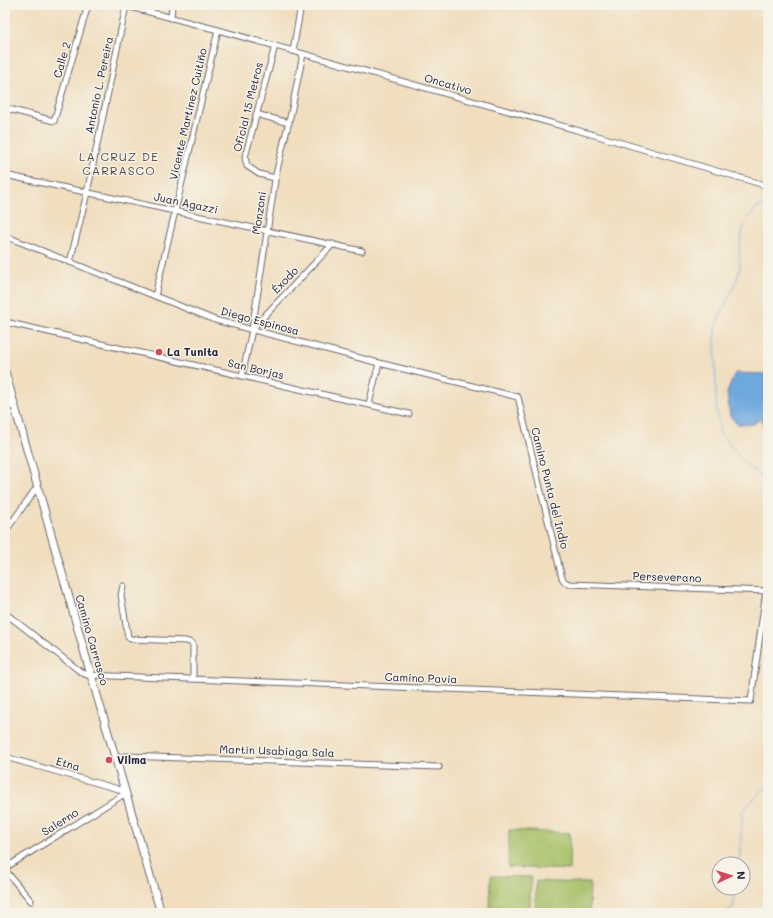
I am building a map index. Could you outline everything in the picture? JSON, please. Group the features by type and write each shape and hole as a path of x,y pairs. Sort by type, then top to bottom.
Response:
{"main road":[{"name":"Camino Carrasco","path":"5,372 90,675 161,913"}],"street":[{"name":"Calle 2","path":"5,108 54,121 88,5"},
{"path":"170,18 172,5"},
{"path":"293,51 301,5"},
{"name":"Oncativo","path":"124,6 218,30 598,136 768,186"},
{"name":"Antonio L. Pereira","path":"70,262 87,193 124,6"},
{"name":"Vicente Martínez Cuitiño","path":"154,296 218,30"},
{"name":"Oficial 15 Metros","path":"275,46 245,157 246,166 259,174 275,178"},
{"name":"Monzoni","path":"242,376 252,330 275,178 289,123 303,54"},
{"path":"256,114 289,123"},
{"name":"Juan Agazzi","path":"5,175 362,251"},
{"name":"Diego Espinosa","path":"5,236 215,320 518,398"},
{"name":"Éxodo","path":"252,330 333,244"},
{"name":"San Borjas","path":"5,322 409,414"},
{"path":"369,404 379,363"},
{"name":"Camino Punta del Indio","path":"518,398 562,578 565,582"},
{"path":"5,407 14,406"},
{"path":"5,532 37,487"},
{"name":"Perseverano","path":"565,582 569,584 767,591"},
{"path":"123,586 121,595 128,637 131,639 186,641 192,643 193,679"},
{"name":"Camino Pavia","path":"90,675 751,701 767,591"},
{"path":"5,613 80,672 90,675"},
{"name":"Martín Usabiaga Sala","path":"115,758 133,756 439,767"},
{"name":"Etna","path":"6,758 126,792"},
{"name":"Salerno","path":"5,869 126,792"},
{"path":"5,869 31,901"}],"green space":[{"path":"509,830 570,833 569,870 508,867"},
{"path":"491,876 531,877 530,908 490,907"},
{"path":"536,881 590,883 589,913 535,912"}],"water":[{"path":"735,373 768,374 768,455 763,450 765,432 761,418 754,424 737,424 730,416 727,393"}],"waterway":[{"path":"768,203 755,209 748,217 743,228 739,247 740,266 737,280 719,317 715,329 716,404 720,433 743,462 757,473 768,485"},
{"path":"740,856 743,810 768,785"},
{"path":"725,913 733,907 734,896"}],"place":[{"name":"La Tunita","path":"159,352"},
{"name":"Vilma","path":"109,760"}],"district":[{"name":"LA CRUZ DE CARRASCO","path":"119,164"}]}
